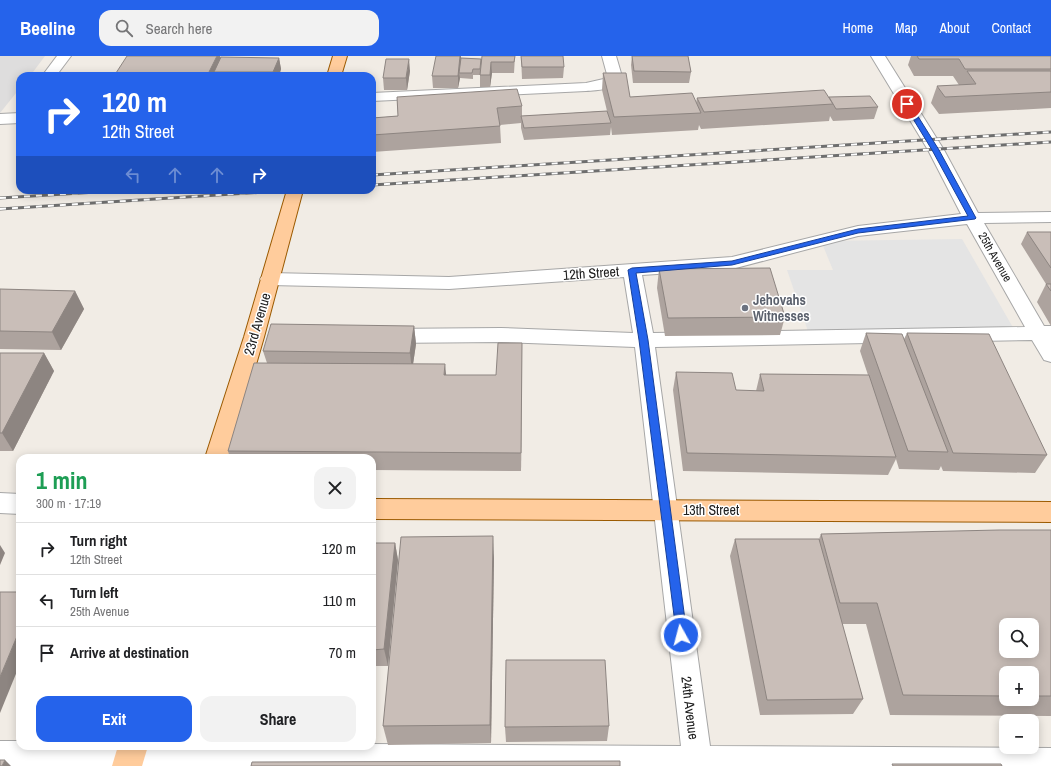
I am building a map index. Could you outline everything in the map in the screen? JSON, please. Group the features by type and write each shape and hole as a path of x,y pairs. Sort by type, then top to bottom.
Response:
{"main road":[{"path":"335,72 340,56"},
{"name":"23rd Avenue","path":"218,454 262,337 270,279 294,194"},
{"name":"13th Street","path":"376,509 1051,512"}],"street":[{"path":"52,72 64,56"},
{"path":"376,97 586,87 607,84 616,80 609,56"},
{"name":"25th Avenue","path":"878,56 936,150 972,218 1045,333 1051,355"},
{"path":"0,119 16,117"},
{"name":"12th Street","path":"270,279 448,283 732,263 858,231 972,218 1051,217"},
{"name":"24th Avenue","path":"632,270 644,340 697,763"},
{"path":"365,336 501,335 644,340 1045,333"},
{"path":"0,503 16,504"},
{"path":"0,756 130,756 697,763 1051,763"}],"shaded area":[{"path":"0,56 45,56 33,72 16,72 16,93 0,113"},
{"path":"962,239 1015,331 809,334 787,270 833,270 821,241"}],"building":[{"path":"127,56 217,56 209,72 117,72"},
{"path":"436,56 460,56 458,76 432,76"},
{"path":"482,56 515,56 514,62 491,62 490,75 480,75"},
{"path":"521,56 563,56 564,67 522,67"},
{"path":"632,56 688,56 691,72 634,71"},
{"path":"917,56 1051,56 1051,69 965,69 959,59 919,59"},
{"path":"221,57 279,58 273,72 214,72"},
{"path":"461,58 481,59 480,69 473,69 472,73 459,73"},
{"path":"386,59 409,59 406,78 383,78"},
{"path":"967,71 1051,71 1051,92 945,97 937,86 976,84"},
{"path":"603,73 626,73 630,97 692,93 701,113 614,117"},
{"path":"517,89 522,106 497,108 500,126 376,135 376,118 398,116 397,97"},
{"path":"824,90 833,104 704,112 697,98"},
{"path":"870,96 878,107 836,109 829,97"},
{"path":"607,111 611,123 524,128 521,116"},
{"path":"1027,232 1051,232 1051,268"},
{"path":"770,268 785,317 668,318 659,269"},
{"path":"1046,284 1051,284 1051,291"},
{"path":"0,289 75,291 52,332 0,331"},
{"path":"271,324 414,326 410,353 263,351"},
{"path":"866,333 902,334 948,452 908,451"},
{"path":"907,333 989,334 1047,455 953,453"},
{"path":"498,343 522,343 521,453 228,451 254,363 445,364 444,375 496,375"},
{"path":"0,353 44,353 2,433 0,433"},
{"path":"676,372 732,373 736,390 764,391 760,374 869,375 896,457 687,453"},
{"path":"1051,530 1051,696 1039,696 1039,666 999,666 999,696 903,695 877,603 840,603 821,534"},
{"path":"493,536 490,725 383,726 401,537"},
{"path":"735,539 819,539 863,699 767,700"},
{"path":"376,543 395,543 384,649 376,650"},
{"path":"0,592 16,592 16,639 0,677"},
{"path":"506,660 605,660 609,726 505,727"},
{"path":"0,760 5,760 2,766 0,766"},
{"path":"620,761 620,766 251,766 252,762"},
{"path":"892,764 1001,764 1002,766 893,766"}],"railway":[{"path":"376,175 1051,132"},
{"path":"376,185 1051,142"},
{"path":"0,198 64,194"},
{"path":"0,209 234,194"}],"place":[{"name":"Jehovahs Witnesses","path":"745,308"}],"route":[{"path":"681,635 644,340 632,270 732,263 858,231 972,218 936,150 907,104"}]}
